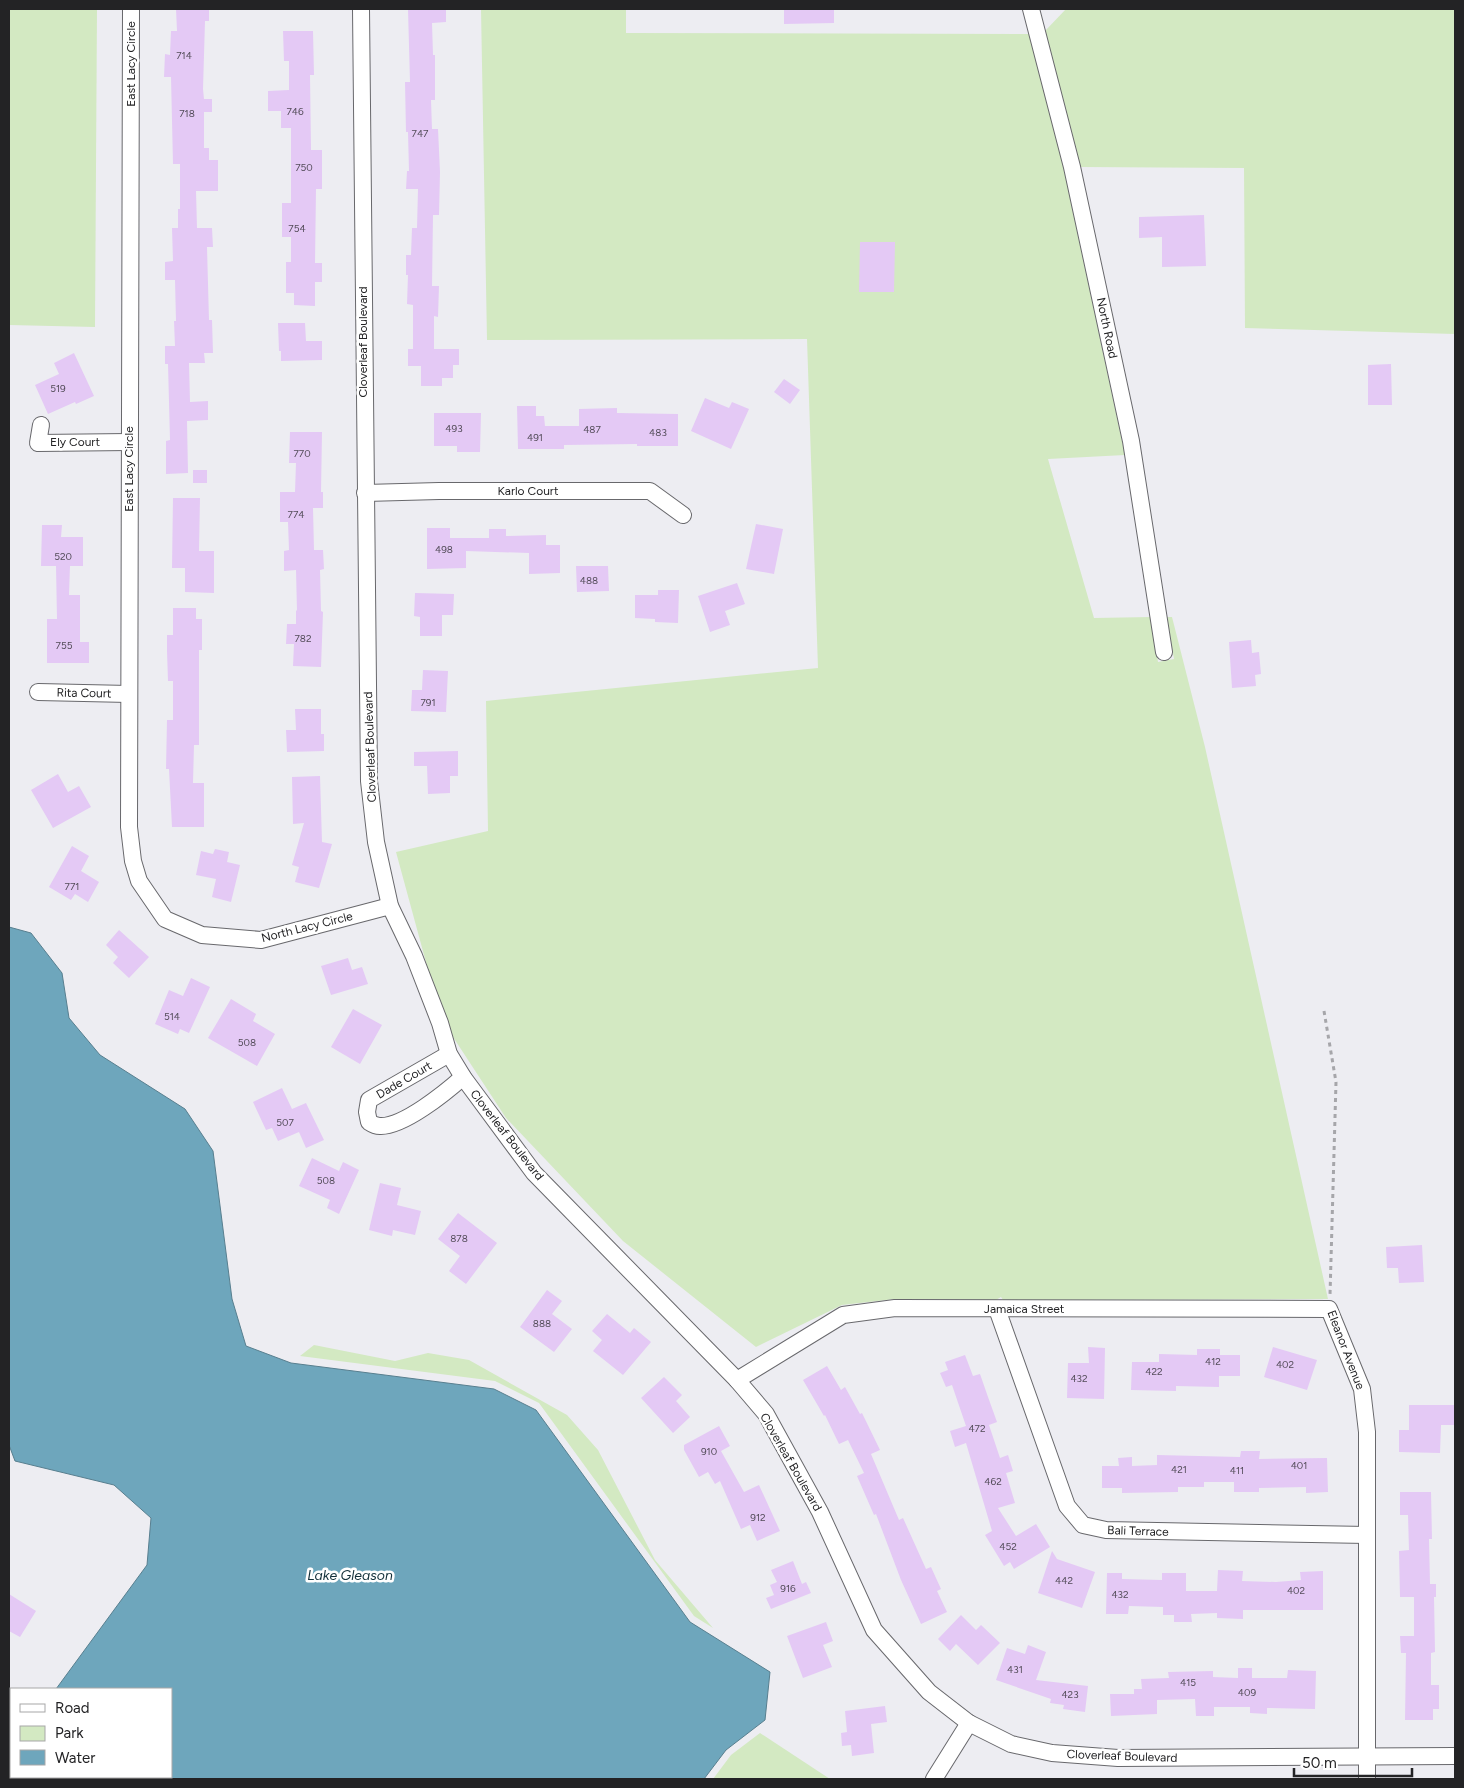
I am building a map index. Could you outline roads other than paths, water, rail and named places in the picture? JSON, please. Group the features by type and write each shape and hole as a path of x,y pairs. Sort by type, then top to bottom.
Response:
{"street":[{"name":"East Lacy Circle","path":"131,9 130,827 133,861 139,881 165,919"},
{"name":"Cloverleaf Boulevard","path":"360,9 369,781 376,842 390,906 417,965 440,1023 449,1054 462,1077 534,1173 737,1380 766,1414 820,1512 874,1630 929,1692 969,1723 1011,1744 1052,1753 1118,1758 1455,1756"},
{"name":"North Road","path":"1031,9 1072,167 1131,441 1164,652"},
{"name":"Ely Court","path":"41,426 38,443 130,442"},
{"name":"Karlo Court","path":"366,493 650,491 683,514"},
{"name":"Rita Court","path":"38,692 130,694"},
{"name":"North Lacy Circle","path":"165,919 202,935 262,940 390,906"},
{"name":"Dade Court","path":"449,1054 369,1100 367,1112 369,1122 378,1126 402,1121 444,1094 462,1077"},
{"name":"Jamaica Street","path":"737,1380 843,1314 895,1308 1330,1308"},
{"name":"Eleanor Avenue","path":"1330,1308 1362,1389 1367,1432 1367,1779"},
{"name":"Bali Terrace","path":"997,1309 1068,1506 1083,1525 1106,1530 1367,1535"},
{"path":"934,1779 969,1723"}],"water":[{"name":"Lake Gleason","path":"9,927 31,933 62,973 69,1018 100,1055 185,1109 213,1151 232,1299 246,1346 291,1363 494,1389 536,1410 690,1622 770,1672 765,1720 726,1750 704,1779 9,1779 10,1753 10,1778 172,1778 172,1688 57,1688 147,1565 151,1518 114,1485 15,1461 9,1445"}]}
